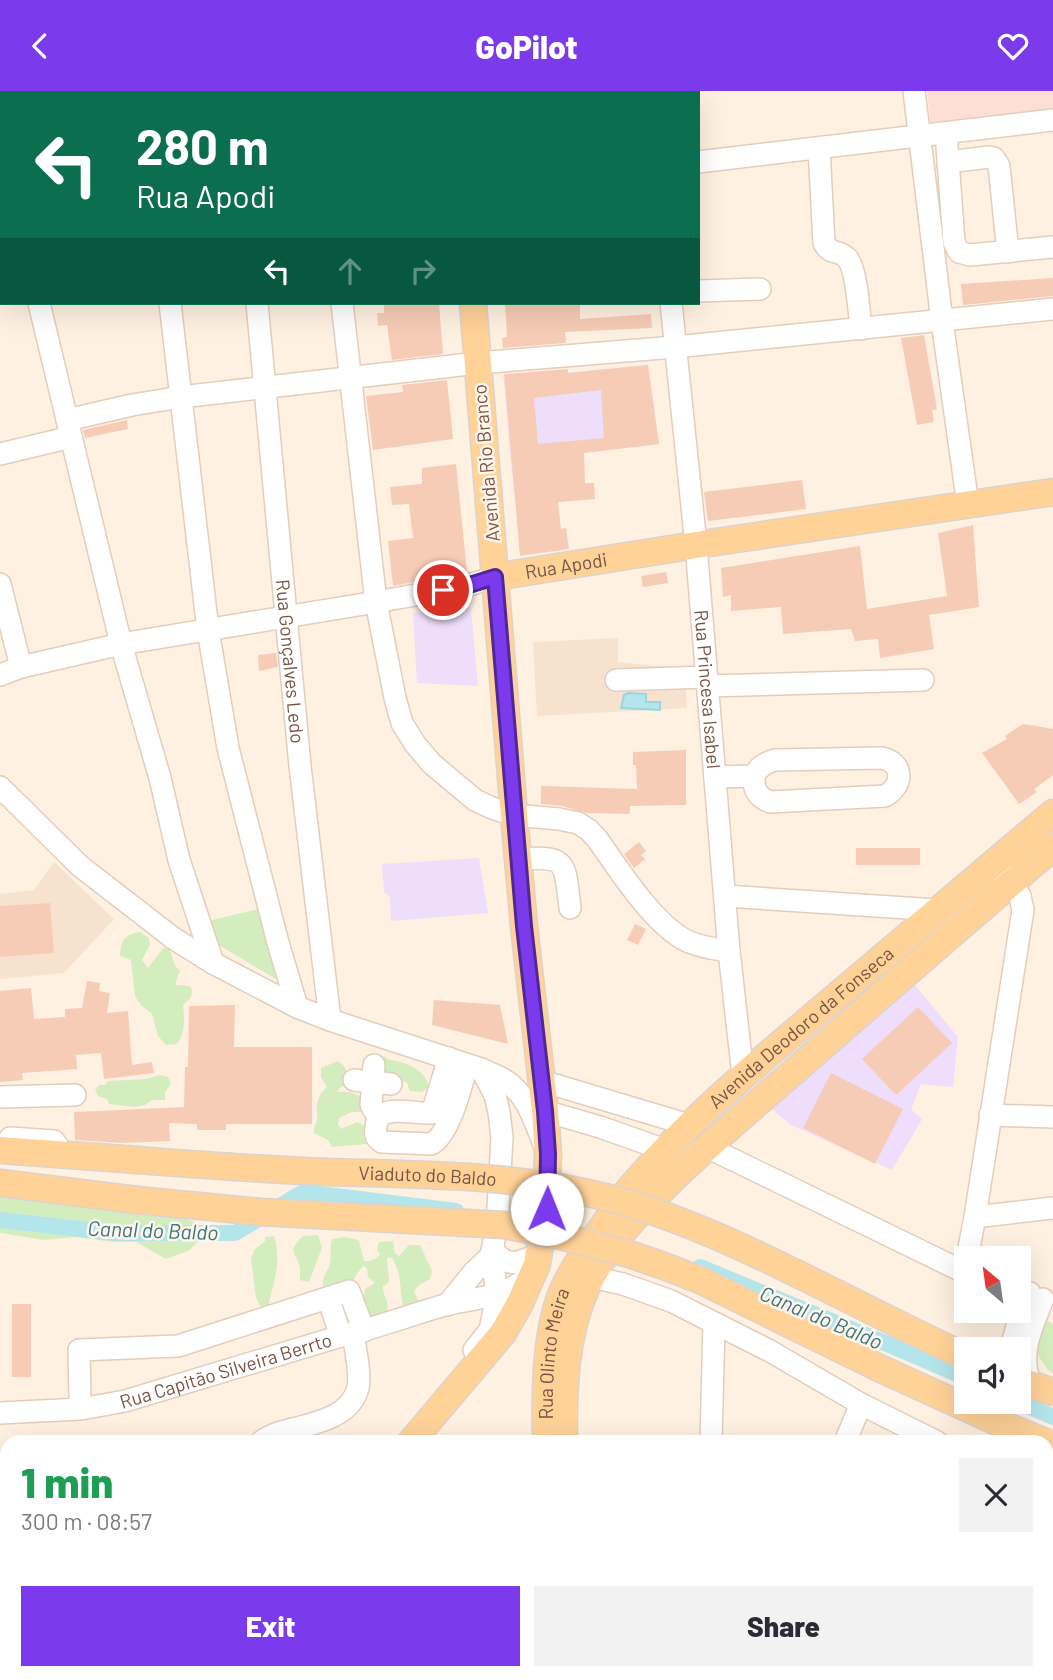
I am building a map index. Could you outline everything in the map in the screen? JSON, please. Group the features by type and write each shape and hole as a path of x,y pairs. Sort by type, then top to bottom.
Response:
{"main road":[{"name":"Avenida Rio Branco","path":"417,1435 503,1333 520,1303 537,1262 547,1209 548,1154 545,1111 514,815 473,305"},
{"name":"Rua Apodi","path":"495,577 1053,492"},
{"name":"Avenida Deodoro da Fonseca","path":"584,1272 624,1195 689,1125 1053,813"},
{"name":"Avenida Deodoro da Fonseca","path":"584,1272 617,1240 649,1201 707,1147 1053,847"},
{"path":"880,959 899,979"},
{"name":"Viaduto do Baldo","path":"0,1150 280,1170 467,1177 557,1187 613,1199 718,1236 954,1351"},
{"path":"0,1183 261,1212 504,1225 551,1234 628,1254 700,1280 879,1368 1029,1435"},
{"name":"Rua Olinto Meira","path":"546,1435 547,1370 552,1329 561,1296 584,1272"},
{"name":"Rua Olinto Meira","path":"564,1435 565,1384 570,1343 584,1272"}],"street":[{"path":"914,91 968,505"},
{"path":"700,162 1053,120"},
{"path":"946,133 954,242 959,252 970,255 1053,247"},
{"path":"819,148 824,243 827,249 842,254 851,264 861,329"},
{"path":"948,162 989,157 997,162 1009,252"},
{"path":"700,291 760,289"},
{"path":"39,305 121,644 160,778 179,860 213,963"},
{"path":"170,305 208,630 228,748 297,1007"},
{"name":"Rua Gonçalves Ledo","path":"257,305 302,779 330,1020"},
{"path":"342,305 376,602 402,723 432,764 475,800 514,815 578,823 598,840 668,929 700,946 729,951"},
{"name":"Rua Princesa Isabel","path":"671,305 696,545 729,951 743,1076"},
{"path":"0,454 132,405 181,397 478,363 675,348 1053,309"},
{"name":"Rua Apodi","path":"0,675 21,667 121,644 466,586 495,577"},
{"path":"0,584 21,667"},
{"path":"616,680 923,680"},
{"path":"881,758 893,763 899,777 895,789 885,796 770,802 755,790 754,776 765,762 881,758"},
{"path":"715,777 754,776"},
{"path":"0,787 80,866 173,938 213,963 297,1007 466,1064 505,1080 517,1089 527,1104 548,1154"},
{"path":"518,859 556,860 562,865 570,908"},
{"path":"970,1246 1023,910 1021,900 1011,883 994,863"},
{"path":"726,896 937,910"},
{"path":"466,1064 455,1107 437,1141 431,1144 382,1142 378,1139 375,1134 378,1118 383,1113 432,1113 466,1064"},
{"path":"407,1435 490,1330 497,1295 492,1252 498,1208 502,1137 499,1112 495,1095 466,1064"},
{"path":"373,1078 371,1105 378,1118"},
{"path":"542,1081 689,1125"},
{"path":"0,1097 75,1094"},
{"path":"600,1127 610,1101"},
{"path":"545,1111 665,1150"},
{"path":"990,1115 1053,1117"},
{"path":"0,1141 4,1138 54,1140 63,1154"},
{"path":"707,1147 954,1261"},
{"path":"975,1217 1053,1208"},
{"path":"492,1252 509,1263 537,1262"},
{"path":"447,1304 492,1252"},
{"name":"Rua Capitão Silveira Berrto","path":"0,1413 81,1409 124,1401 351,1329 447,1304 497,1295 521,1283 537,1262"},
{"path":"584,1272 671,1301 770,1351 861,1404 923,1435"},
{"path":"80,1399 79,1350 178,1346 349,1291 351,1329 359,1380 353,1400 326,1420 272,1435"},
{"path":"328,1298 351,1329"},
{"path":"1016,1337 1034,1304"},
{"path":"1034,1304 1024,1355 1026,1370 1034,1385"},
{"path":"711,1435 714,1323"},
{"path":"848,1435 861,1404"}],"shaded area":[{"path":"927,91 1053,91 1053,111 931,124"},
{"path":"648,365 659,444 582,453 583,469 512,475 504,379"},
{"path":"471,607 478,686 417,683 413,613"},
{"path":"618,638 618,662 685,669 687,708 537,716 533,642"},
{"path":"479,858 488,913 391,921 390,897 384,892 382,864"},
{"path":"54,862 114,919 64,973 0,979 0,894 34,890"},
{"path":"915,985 958,1037 953,1087 921,1084 911,1110 922,1119 892,1170 791,1125 768,1106"}],"green space":[{"path":"262,908 279,981 212,941 209,921"},
{"path":"140,932 149,938 150,945 142,960 148,968 164,947 170,950 175,966 180,970 175,985 191,987 191,996 183,1006 184,1026 177,1044 166,1045 158,1036 152,1014 135,996 131,960 120,956 124,939"},
{"path":"384,1056 419,1071 428,1087 422,1092 410,1091 407,1083 403,1081 392,1082 377,1065"},
{"path":"338,1061 344,1066 350,1081 337,1092 355,1094 368,1107 363,1112 352,1112 339,1118 338,1125 341,1129 357,1122 363,1125 371,1140 367,1144 332,1147 328,1140 314,1133 318,1118 316,1106 321,1093 327,1087 321,1077 321,1068"},
{"path":"159,1075 168,1077 171,1084 165,1092 165,1100 152,1100 145,1105 134,1107 109,1104 107,1099 98,1096 95,1090 108,1081 147,1079"},
{"path":"0,1194 130,1207 145,1215 180,1216 199,1224 197,1242 190,1250 166,1259 136,1242 75,1237 44,1240 0,1233"},
{"path":"318,1235 322,1248 309,1282 300,1280 295,1245 303,1236"},
{"path":"274,1236 277,1266 267,1314 256,1298 251,1259 254,1250 265,1241 265,1237"},
{"path":"344,1237 359,1241 364,1261 374,1260 380,1254 377,1250 379,1242 393,1241 395,1253 399,1256 409,1245 420,1245 432,1271 430,1279 414,1291 421,1306 405,1313 400,1278 392,1258 387,1258 389,1281 383,1286 388,1305 386,1316 370,1322 359,1303 365,1289 375,1283 368,1277 367,1268 363,1266 347,1296 326,1291 323,1282 330,1263 332,1239"},
{"path":"1048,1321 1053,1324 1053,1374 1034,1349 1036,1330"}],"water":[{"path":"646,694 646,702 660,702 660,710 621,708 624,695"}],"building":[{"path":"1053,278 1053,296 963,305 961,284"},
{"path":"384,305 439,305 443,354 392,360 387,325 378,326 377,313 384,313"},
{"path":"505,305 580,305 580,319 651,314 652,328 565,332 566,343 503,348 502,338 507,337"},
{"path":"924,335 937,409 932,410 934,422 917,425 901,338"},
{"path":"648,365 659,444 584,453 585,483 594,483 595,499 558,502 561,529 566,528 569,549 520,556 504,374 568,369 568,373","holes":["601,390 604,438 538,444 534,398"]},
{"path":"447,380 453,439 373,450 366,396 403,392 402,385"},
{"path":"127,420 128,429 85,438 83,430"},
{"path":"456,464 467,572 393,586 388,541 413,538 409,504 392,505 390,487 422,484 422,468"},
{"path":"802,480 806,509 708,521 704,492"},
{"path":"973,525 979,607 929,615 934,649 880,658 878,639 855,641 851,629 783,634 781,607 731,611 731,595 723,597 721,568 860,546 867,609 947,596 938,533"},
{"path":"666,572 668,583 643,587 641,576"},
{"path":"276,653 278,667 259,671 258,655"},
{"path":"1023,724 1053,729 1053,775 1034,789 1037,792 1019,804 982,753 1007,739 1005,736"},
{"path":"686,750 686,805 630,806 630,814 586,813 562,806 541,804 541,786 637,789 633,752"},
{"path":"639,842 646,851 641,855 645,859 634,868 624,854"},
{"path":"856,848 920,848 920,865 856,865"},
{"path":"50,903 54,953 0,957 0,906"},
{"path":"635,924 646,929 638,945 627,940"},
{"path":"87,981 100,983 99,991 110,993 107,1013 128,1011 132,1065 152,1062 154,1073 104,1079 101,1053 76,1055 77,1069 22,1073 23,1080 0,1082 0,991 31,988 34,1019 65,1017 65,1009 82,1008"},
{"path":"434,1000 500,1005 508,1044 432,1025"},
{"path":"235,1005 234,1047 312,1047 312,1124 226,1124 226,1130 197,1130 197,1124 169,1123 170,1141 121,1143 75,1140 74,1112 184,1107 189,1006"},
{"path":"918,1007 952,1043 896,1095 862,1059"},
{"path":"831,1073 903,1109 875,1164 803,1128"},
{"path":"12,1304 31,1304 31,1377 12,1377"}],"waterway":[{"name":"Canal do Baldo","path":"0,1220 115,1233 235,1233 303,1192 456,1211"},
{"name":"Canal do Baldo","path":"700,1267 954,1373"},
{"name":"Canal do Baldo","path":"1031,1408 1053,1417"}],"route":[{"path":"443,590 495,577 524,926 545,1111 548,1154 547,1209"}]}
